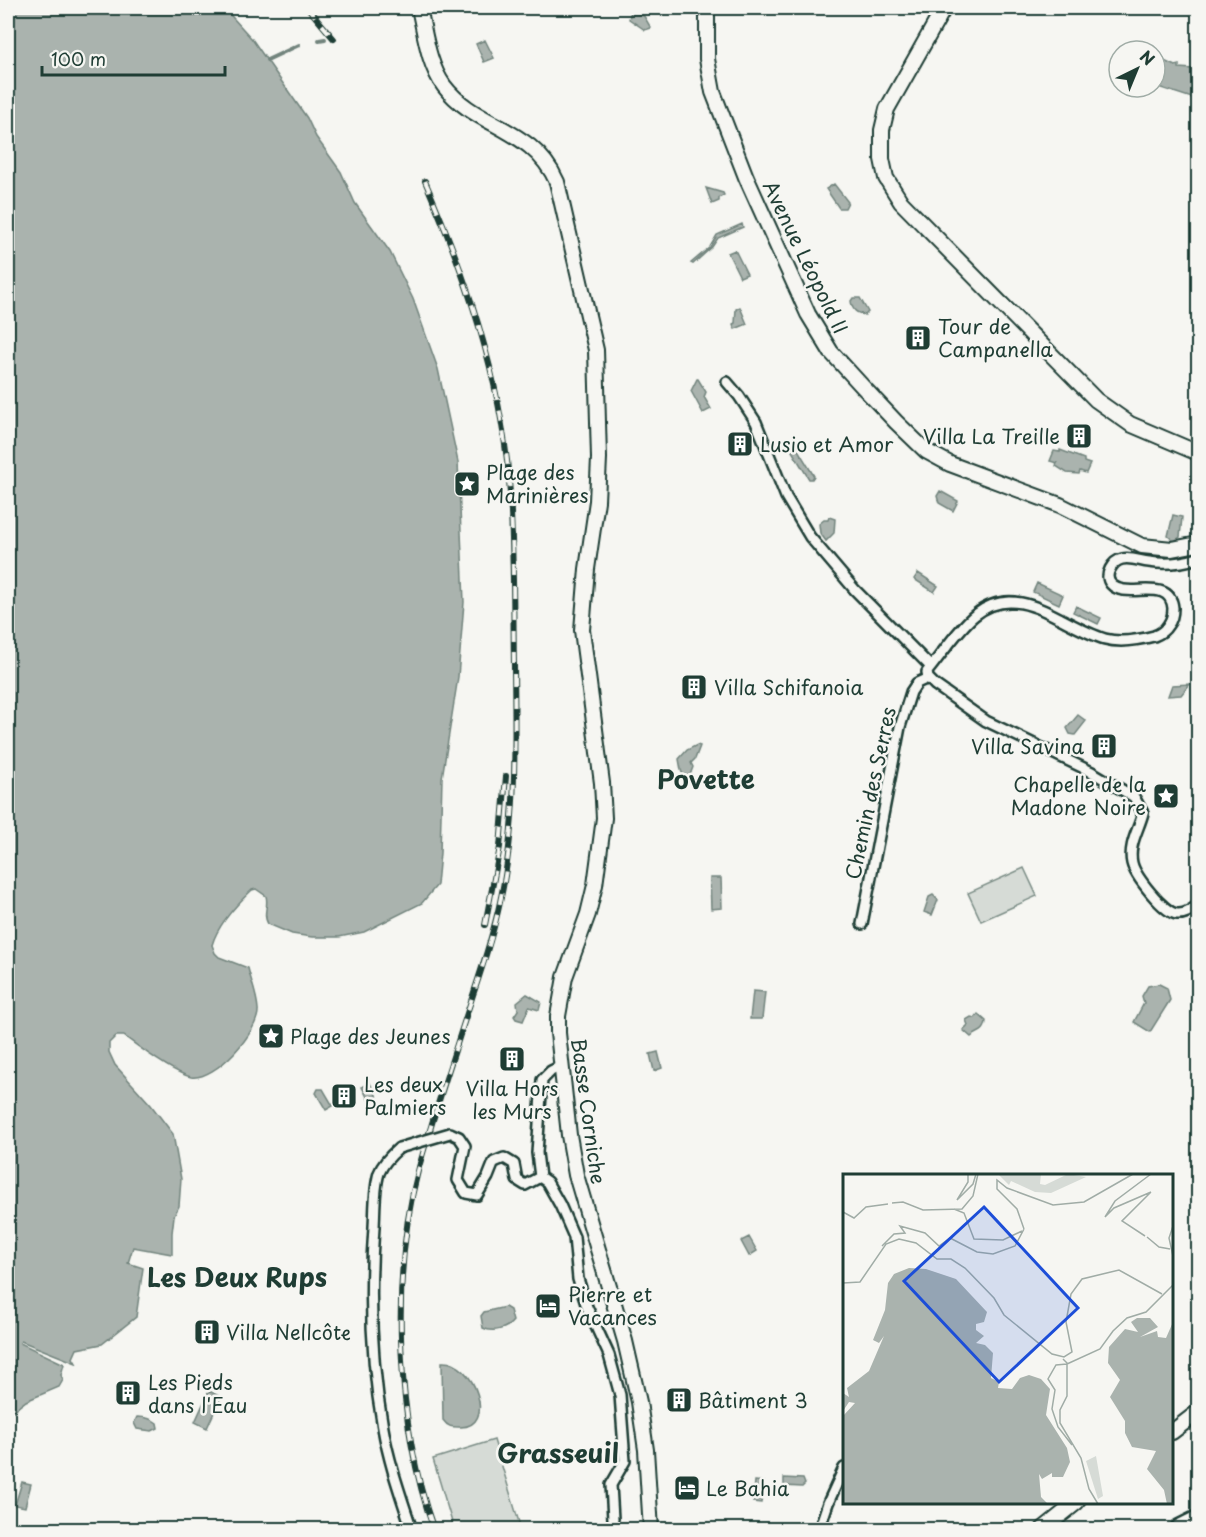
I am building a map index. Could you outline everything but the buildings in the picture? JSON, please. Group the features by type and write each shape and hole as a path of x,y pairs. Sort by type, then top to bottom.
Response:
{"main road":[{"name":"Basse Corniche","path":"419,8 431,57 443,85 455,98 472,110 537,150 552,170 557,182 596,350 599,458 597,501 587,569 582,630 602,783 604,818 595,885 588,914 566,977 558,1016 561,1066 576,1175 625,1341 639,1402 646,1450 651,1530"},
{"name":"Avenue Léopold II","path":"707,8 708,59 713,92 746,177 808,314 831,352 926,451 950,464 1060,505 1142,546 1172,549 1198,544"},
{"path":"944,8 887,109 882,130 882,159 886,178 901,202 1096,400 1130,424 1198,453"},
{"path":"1173,1431 1198,1412"},
{"path":"1042,1530 1076,1504"}],"street":[{"path":"727,382 756,422 786,497 810,537 855,590 931,667"},
{"path":"1198,558 1171,563 1124,558 1110,569 1109,579 1116,587 1157,590 1169,598 1172,604 1172,618 1158,635 1134,640 1104,639 1032,606 1007,601 992,605 975,615 927,672 928,678 935,685 986,721 1092,772 1134,797 1143,813 1131,850 1135,872 1166,909 1175,914 1184,914 1198,905"},
{"name":"Chemin des Serres","path":"862,924 900,727 911,692 917,683 928,678"},
{"path":"540,1177 537,1153 542,1080 551,1071 561,1066"},
{"path":"412,1530 395,1478 377,1395 370,1275 376,1187 380,1170 399,1148 450,1133 459,1137 465,1146 458,1180 466,1193 477,1195 494,1162 504,1158 514,1164 517,1180 525,1185 540,1177"},
{"path":"540,1177 548,1182 574,1238 578,1279 587,1307 609,1356 620,1395 624,1461 611,1485 613,1519"},
{"path":"819,1530 843,1470"},
{"path":"1173,1530 1198,1515"}],"shaded area":[{"path":"8,8 224,8 252,39 341,172 355,203 390,252 413,299 438,369 458,462 464,602 458,677 442,778 437,885 422,903 364,932 339,937 292,934 268,924 266,896 256,889 252,890 223,922 212,945 219,957 248,968 256,999 257,1018 252,1029 234,1053 212,1071 191,1077 166,1065 124,1036 116,1036 109,1043 109,1052 115,1065 151,1105 173,1134 181,1179 179,1206 174,1216 172,1254 133,1247 128,1263 143,1268 136,1317 102,1344 77,1349 73,1358 76,1363 21,1341 20,1343 64,1364 61,1375 63,1380 59,1387 26,1401 8,1415"},
{"path":"631,11 644,16 651,28 645,30 629,19"},
{"path":"485,40 494,58 484,62 476,44"},
{"path":"1167,62 1175,66 1179,65 1179,68 1193,69 1195,72 1196,69 1198,70 1198,100 1167,90"},
{"path":"834,184 848,202 845,208 839,208 826,189"},
{"path":"706,188 723,193 724,195 712,204"},
{"path":"742,224 743,227 718,238 712,247 693,264 691,263 710,247 717,235"},
{"path":"735,250 747,274 740,277 728,253"},
{"path":"853,298 860,298 868,312 865,315 853,309 851,301"},
{"path":"740,307 747,324 735,329 733,324 736,309"},
{"path":"697,379 706,392 704,397 711,409 703,413 691,391"},
{"path":"797,448 814,476 812,479 809,479 792,451"},
{"path":"1060,450 1084,459 1084,462 1090,464 1086,473 1080,471 1079,474 1067,473 1056,466 1057,463 1050,461 1054,451 1060,452"},
{"path":"940,491 958,501 953,511 939,503 937,496"},
{"path":"1173,515 1182,517 1180,537 1174,541 1168,536"},
{"path":"829,517 835,519 834,533 826,541 820,533 819,524 828,520"},
{"path":"918,573 938,586 934,592 914,579"},
{"path":"1037,583 1063,595 1059,604 1033,592"},
{"path":"1076,606 1101,618 1098,624 1073,612"},
{"path":"1190,684 1181,695 1168,696 1172,685"},
{"path":"1078,715 1086,721 1075,735 1070,734 1067,728"},
{"path":"697,745 700,746 691,763 693,767 688,780 685,780 679,759 687,750"},
{"path":"1024,868 1037,896 981,921 968,893"},
{"path":"710,878 721,878 722,908 711,909"},
{"path":"933,895 938,900 932,915 924,912 929,897"},
{"path":"1159,984 1167,988 1170,1000 1150,1032 1134,1022 1144,1003 1142,996 1148,986"},
{"path":"753,991 765,992 762,1019 750,1019"},
{"path":"527,994 541,1002 539,1010 529,1007 523,1021 516,1019 514,1016 518,1010 517,1002"},
{"path":"978,1014 986,1021 985,1025 983,1030 971,1037 963,1030 968,1025 966,1020 971,1017 975,1018"},
{"path":"658,1052 662,1068 654,1071 650,1054"},
{"path":"370,1083 378,1099 370,1103 362,1087"},
{"path":"318,1089 323,1089 333,1106 326,1110 316,1093"},
{"path":"749,1237 757,1251 749,1256 741,1241"},
{"path":"505,1307 510,1310 513,1321 510,1324 495,1330 483,1328 481,1316 484,1312"},
{"path":"442,1362 454,1364 464,1372 478,1394 477,1417 471,1425 452,1427 443,1420"},
{"path":"209,1391 221,1397 207,1428 195,1422"},
{"path":"137,1417 152,1420 157,1423 158,1428 152,1431 137,1429 134,1423"},
{"path":"494,1440 521,1529 454,1529 433,1459"},
{"path":"784,1478 803,1479 805,1484 802,1487 784,1486"},
{"path":"755,1481 764,1482 761,1503 753,1502"},
{"path":"22,1482 31,1484 25,1507 15,1505"}],"waterway":[{"path":"319,40 325,39"},
{"path":"267,60 299,45"}],"railway":[{"path":"308,8 334,39"},
{"path":"425,181 467,290 498,402 509,480 512,527 515,726 512,814 506,873 500,902 487,952 419,1167 404,1254 401,1349 405,1397 421,1488 434,1530"},
{"path":"485,925 500,847 506,776"}],"place":[{"name":"Tour de Campanella","path":"918,338"},
{"name":"Villa La Treille","path":"1079,436"},
{"name":"Lusio et Amor","path":"740,444"},
{"name":"Plage des Marinières","path":"467,484"},
{"name":"Villa Schifanoia","path":"694,687"},
{"name":"Villa Savina","path":"1104,746"},
{"name":"Chapelle de la Madone Noire","path":"1166,796"},
{"name":"Plage des Jeunes","path":"271,1036"},
{"name":"Villa Hors les Murs","path":"512,1059"},
{"name":"Les deux Palmiers","path":"344,1096"},
{"name":"Pierre et Vacances","path":"548,1306"},
{"name":"Villa Nellcôte","path":"207,1332"},
{"name":"Les Pieds dans l'Eau","path":"128,1393"},
{"name":"Bâtiment 3","path":"679,1400"},
{"name":"Le Bahia","path":"687,1488"}],"district":[{"name":"Povette","path":"706,778"},
{"name":"Les Deux Rups","path":"237,1276"},
{"name":"Grasseuil","path":"558,1452"}]}
